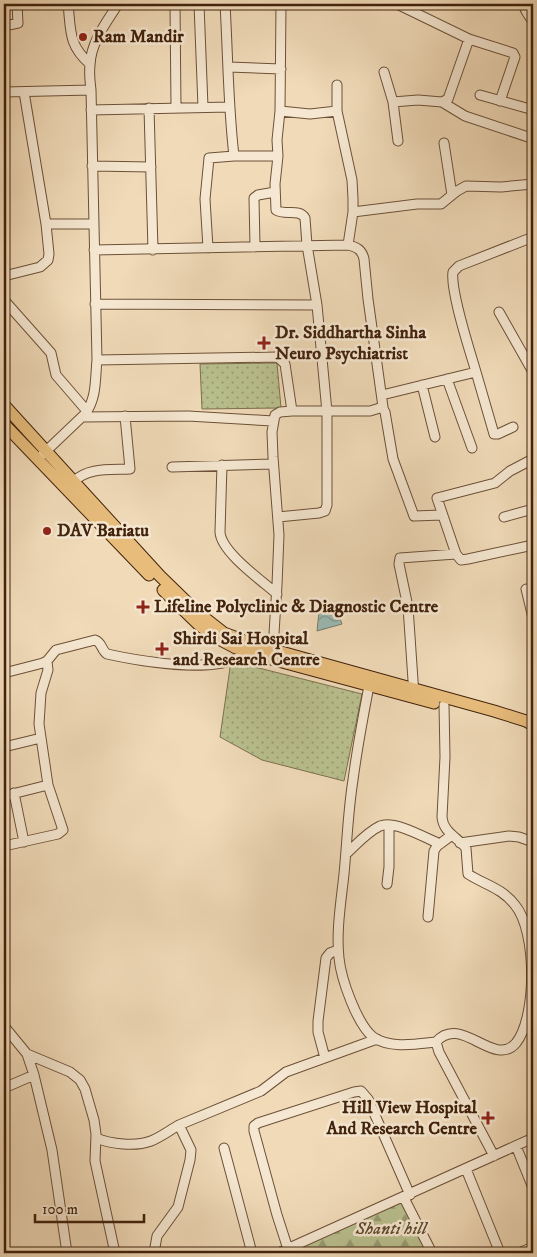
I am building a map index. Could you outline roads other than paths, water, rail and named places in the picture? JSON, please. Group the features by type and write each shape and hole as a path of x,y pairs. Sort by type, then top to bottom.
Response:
{"main road":[{"path":"4,406 41,455"},
{"path":"4,424 41,455 160,576 209,622 224,633 414,693 504,714 526,721 533,726"},
{"path":"75,489 198,624 225,643 251,653 369,686 414,693 444,705 491,716 516,725 533,734"}],"street":[{"path":"4,26 18,24 17,4"},
{"path":"68,4 74,46 90,64"},
{"path":"41,455 85,414 94,397 97,360 90,64 94,44 118,4"},
{"path":"175,4 176,107"},
{"path":"199,4 203,107"},
{"path":"225,4 229,67 229,107 234,156"},
{"path":"278,517 319,513 326,508 326,412 317,305 304,217 299,213 277,212 275,192 280,111 281,4"},
{"path":"397,4 469,39 512,52 515,56 500,101"},
{"path":"523,4 533,22"},
{"path":"442,102 450,97 469,39"},
{"path":"229,67 281,69"},
{"path":"384,72 393,102 398,141"},
{"path":"337,85 337,111 352,180 353,212 348,245"},
{"path":"4,92 90,90"},
{"path":"4,276 40,267 48,260 50,254 24,92"},
{"path":"480,95 530,110"},
{"path":"393,102 418,100 442,102 465,116 528,137"},
{"path":"91,110 229,107"},
{"path":"150,108 153,250"},
{"path":"280,111 310,114 337,111"},
{"path":"444,143 452,195"},
{"path":"208,248 205,200 209,158 278,156"},
{"path":"92,166 151,167"},
{"path":"353,212 417,204 441,204 460,188 466,186 501,187 533,184"},
{"path":"255,247 254,198 258,195 275,192"},
{"path":"46,224 94,224"},
{"path":"513,427 494,434 458,302 453,272 459,266 533,236"},
{"path":"94,250 348,245 358,248 363,255 382,407 385,412 393,459 414,516 442,515"},
{"path":"4,300 51,353 56,375 85,414"},
{"path":"96,304 317,305"},
{"path":"499,312 533,372"},
{"path":"97,360 278,357 285,364 292,411"},
{"path":"382,395 476,372"},
{"path":"447,379 472,448"},
{"path":"422,385 435,436"},
{"path":"273,650 277,594 278,517 273,464 274,417 277,414 292,411 370,411 382,407"},
{"path":"85,414 188,416 273,421"},
{"path":"75,489 80,475 88,472 130,470 125,416"},
{"path":"533,459 516,467 490,484 436,498 456,554 461,560 533,545"},
{"path":"172,467 273,464"},
{"path":"222,465 220,532 222,541 232,554 277,594"},
{"path":"504,517 533,509"},
{"path":"414,693 408,607 399,564 400,558 456,554"},
{"path":"526,589 533,618"},
{"path":"4,673 44,663 56,650 95,640 100,643 107,654 194,665 222,663 251,653"},
{"path":"4,846 62,831 48,785 41,738 39,704 42,686 49,668 47,661"},
{"path":"369,686 353,781 338,950 343,974 358,1017 366,1029 377,1039 396,1044 436,1042 444,1035 455,1033 463,1034 497,1050 504,1050 515,1044 521,1036 532,1012 532,958 526,928 520,912 502,891 468,874 467,852 445,828 442,822 445,757 444,705"},
{"path":"4,747 41,738"},
{"path":"4,796 48,785"},
{"path":"14,794 24,842"},
{"path":"346,854 375,829 389,825 440,844"},
{"path":"386,884 389,867 389,825"},
{"path":"428,917 434,851 452,835"},
{"path":"460,843 509,836 533,842"},
{"path":"325,1058 318,1032 319,1011 326,958 330,953 338,950"},
{"path":"4,1026 27,1054 34,1075 52,1150 67,1253"},
{"path":"96,1138 108,1142 134,1143 150,1141 261,1091 286,1072 377,1039"},
{"path":"436,1042 437,1048 494,1156"},
{"path":"27,1054 65,1069 80,1080 85,1089 96,1138 95,1161 115,1253"},
{"path":"4,1088 34,1075"},
{"path":"288,1249 276,1215 254,1126 258,1122 361,1091 368,1099 432,1253"},
{"path":"154,1253 159,1232 178,1207 190,1160 191,1150 180,1126"},
{"path":"278,1253 533,1138"},
{"path":"516,1146 531,1177 533,1188"},
{"path":"224,1148 252,1253"},
{"path":"466,1169 500,1253"},
{"path":"519,1253 533,1247"}],"water":[{"path":"337,610 342,624 317,631 319,612"}],"place":[{"name":"Ram Mandir","path":"83,37"},
{"name":"Dr. Siddhartha Sinha Neuro Psychiatrist","path":"264,343"},
{"name":"DAV Bariatu","path":"47,531"},
{"name":"Lifeline Polyclinic & Diagnostic Centre","path":"143,607"},
{"name":"Shirdi Sai Hospital and Research Centre","path":"162,649"},
{"name":"Hill View Hospital And Research Centre","path":"488,1118"}],"park label":[{"name":"Shanti hill","path":"391,1229"}]}
